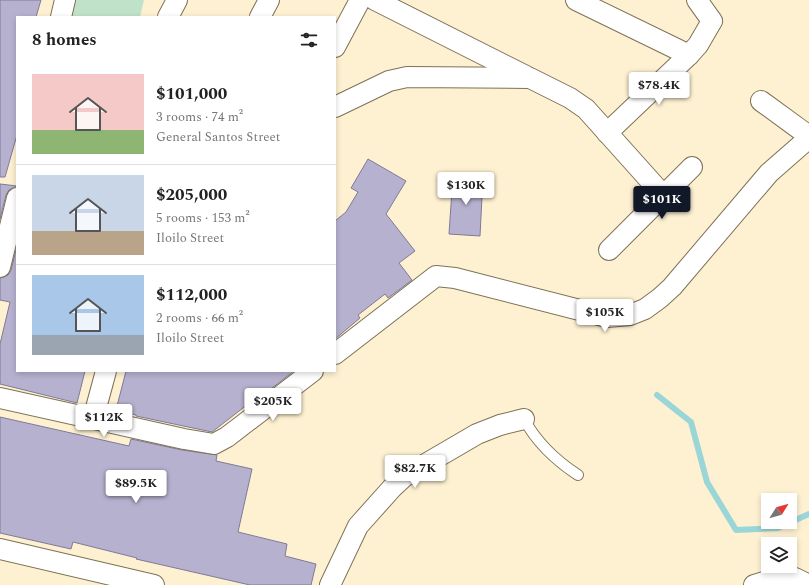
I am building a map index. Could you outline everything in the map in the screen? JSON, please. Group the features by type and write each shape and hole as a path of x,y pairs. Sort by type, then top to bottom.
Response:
{"street":[{"path":"61,16 65,0"},
{"path":"169,16 177,0"},
{"path":"261,16 269,0"},
{"path":"336,45 360,0"},
{"path":"375,0 570,98 586,109 663,196"},
{"path":"576,0 689,55"},
{"path":"608,133 698,45 712,21 697,0"},
{"path":"336,108 389,81 407,77 530,78"},
{"path":"336,353 436,276 455,278 607,317 630,315 645,309 672,287 756,188 809,137 761,101"},
{"path":"609,250 692,167"},
{"path":"0,267 16,202"},
{"path":"93,419 106,372"},
{"path":"0,398 184,439 214,444 227,438 312,372"},
{"path":"330,585 358,526 392,488 405,476 477,434 500,425 524,419"},
{"path":"0,549 154,585"},
{"path":"754,585 774,579 795,578 809,585"}],"lane":[{"path":"524,419 535,438 562,464 578,475"}],"green space":[{"path":"73,0 144,0 140,16 69,16"}],"building":[{"path":"0,0 41,0 36,16 16,16 16,138 5,177 0,177"},
{"path":"368,159 406,181 386,214 415,251 399,263 412,280 388,298 385,294 358,315 360,318 336,338 336,220 346,212 358,192 351,188"},
{"path":"453,175 483,177 480,236 449,234"},
{"path":"0,184 16,186 9,190 6,195 0,219"},
{"path":"16,250 16,372 85,372 77,403 0,384 0,344 10,302 0,300 0,278 8,275 11,270"},
{"path":"126,372 293,372 263,395 261,394 212,432 136,416 116,410"},
{"path":"0,417 129,446 131,439 182,450 217,455 216,461 252,469 238,532 287,544 285,556 316,564 311,585 250,585 136,559 137,558 73,542 71,549 0,533"}],"waterway":[{"path":"657,395 691,422 707,482 736,530 778,528 809,514"}]}
